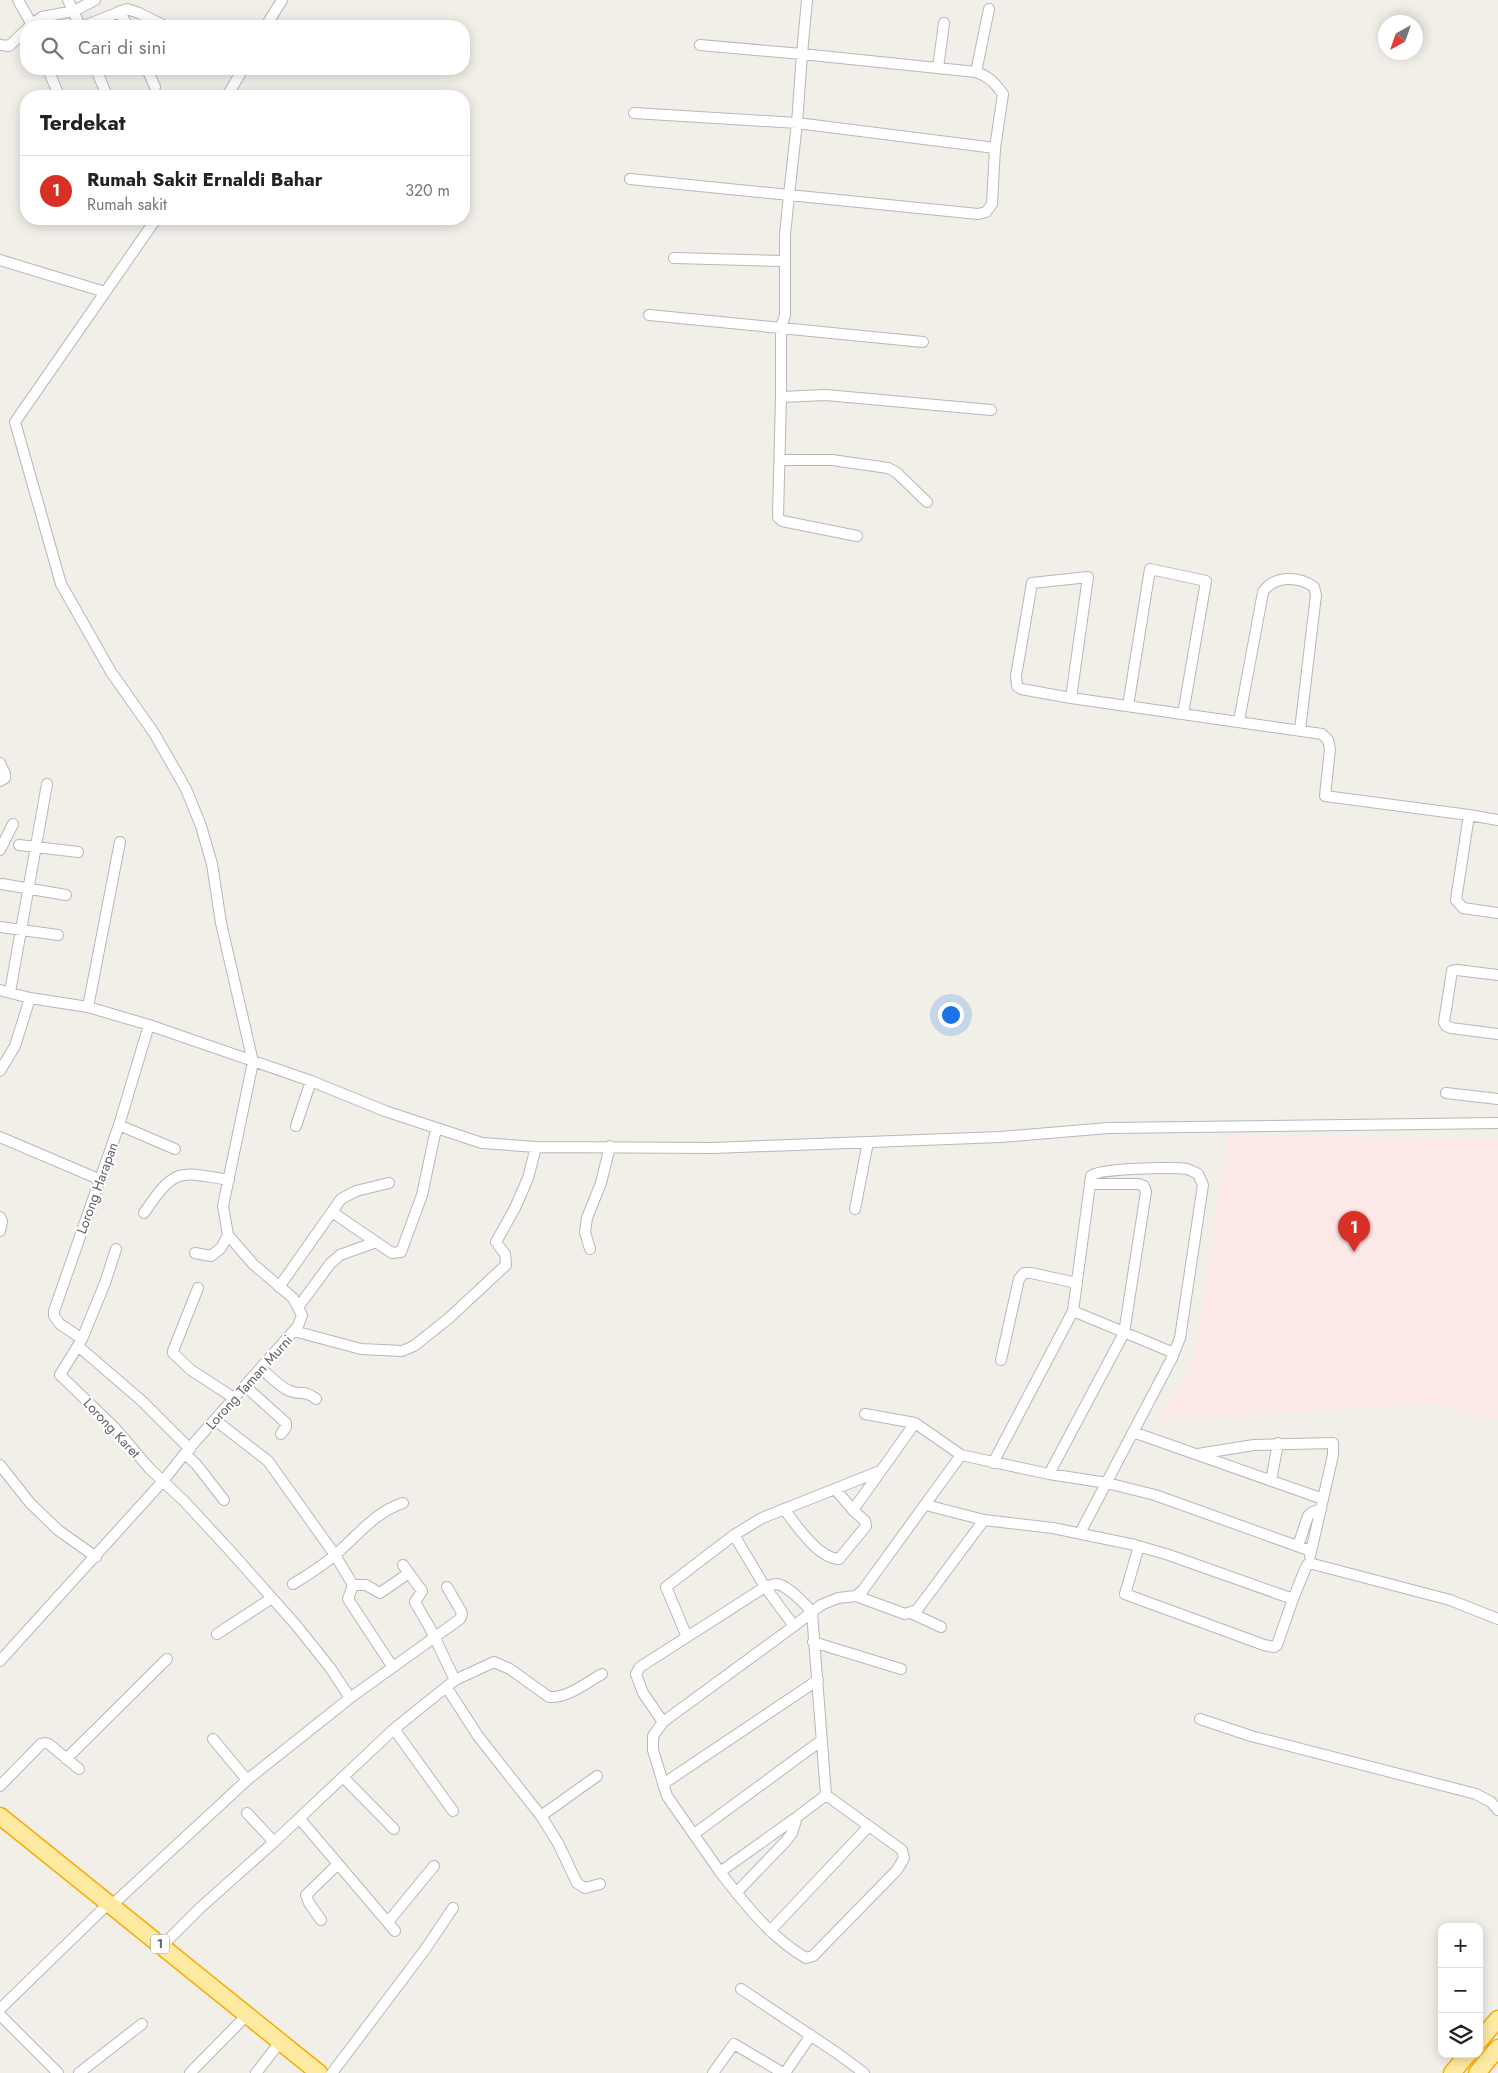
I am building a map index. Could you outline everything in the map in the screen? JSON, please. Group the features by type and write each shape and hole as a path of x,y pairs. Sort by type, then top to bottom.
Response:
{"highway":[{"name":"1","path":"0,1816 319,2073"},
{"path":"1483,2036 1498,2019"},
{"path":"1478,2073 1498,2048"},
{"path":"1452,2073 1465,2058"}],"street":[{"path":"18,0 26,20"},
{"path":"68,0 78,20"},
{"path":"78,20 95,0"},
{"path":"807,0 797,123 785,235 784,316 781,328 778,517 779,519 857,536"},
{"path":"270,20 280,4"},
{"path":"38,20 42,17 78,20 127,9 153,20"},
{"path":"976,72 989,9"},
{"path":"120,11 124,20"},
{"path":"938,68 944,23"},
{"path":"0,45 9,46 20,35"},
{"path":"630,178 978,214 986,212 992,204 995,148 1003,94 986,76 976,72 700,44"},
{"path":"50,75 57,90"},
{"path":"98,75 105,90"},
{"path":"150,75 155,87"},
{"path":"230,90 237,75"},
{"path":"634,113 797,123 995,148"},
{"path":"152,225 15,422 60,584 111,672 154,733 186,789 201,826 212,864 223,932 253,1062 223,1206 228,1236 253,1264 293,1298 299,1306 330,1264 340,1255 376,1242"},
{"path":"674,258 784,261"},
{"path":"0,260 105,292"},
{"path":"649,316 923,342"},
{"path":"781,398 826,395 992,410"},
{"path":"780,460 832,460 888,468 896,472 927,502"},
{"path":"1128,706 1150,570 1206,581 1183,714"},
{"path":"1071,698 1088,577 1032,583 1016,676 1016,686 1021,689 1071,698 1322,734 1328,740 1330,749 1325,796 1498,820"},
{"path":"1240,722 1263,592 1267,586 1275,582 1296,579 1308,582 1314,587 1316,595 1300,730"},
{"path":"0,763 5,774 5,778 0,781"},
{"path":"47,784 21,930 5,991 30,998 88,1008 149,1025 311,1081 385,1111 482,1143 536,1147 713,1148 1000,1137 1108,1128 1498,1123"},
{"path":"1469,816 1456,900 1463,908 1498,913"},
{"path":"0,850 13,824"},
{"path":"88,1008 120,842"},
{"path":"19,845 78,852"},
{"path":"2,884 66,894"},
{"path":"0,927 58,935"},
{"path":"1498,975 1452,971 1444,1022 1446,1026 1451,1028 1498,1034"},
{"path":"0,1071 15,1046 30,998"},
{"name":"Lorong Harapan","path":"149,1025 119,1125 54,1311 54,1316 60,1324 142,1401 187,1451 224,1500"},
{"path":"296,1126 311,1081"},
{"path":"1446,1093 1498,1099"},
{"path":"119,1125 175,1149"},
{"path":"332,1212 392,1253 401,1252 422,1195 436,1129"},
{"path":"0,1137 101,1180"},
{"path":"855,1209 868,1142"},
{"path":"590,1249 585,1232 586,1218 600,1183 610,1146"},
{"path":"294,1331 360,1350 393,1352 402,1351 414,1346 449,1318 506,1265 505,1254 496,1242 515,1208 528,1178 536,1147"},
{"path":"993,1463 1073,1311 1091,1176 1096,1172 1128,1169 1188,1169 1198,1174 1203,1185 1180,1338 1174,1353 1080,1533"},
{"path":"144,1213 163,1186 180,1176 188,1174 229,1180"},
{"path":"279,1287 341,1198 356,1191 390,1183"},
{"path":"1049,1474 1124,1333 1146,1192 1144,1186 1138,1184 1090,1184"},
{"path":"0,1217 2,1221 0,1231"},
{"path":"195,1253 211,1256 221,1248 228,1236"},
{"path":"80,1342 105,1283 116,1249"},
{"path":"1001,1360 1019,1279 1024,1273 1077,1283"},
{"path":"198,1288 173,1353 191,1370 234,1398"},
{"name":"Lorong Taman Murni","path":"2,1655 96,1557 294,1331 302,1315 299,1306"},
{"path":"1073,1311 1174,1353"},
{"name":"Lorong Karet","path":"80,1342 60,1375 114,1427 150,1469 184,1501 272,1598 331,1668 350,1698"},
{"path":"261,1368 287,1390 306,1392 316,1399"},
{"path":"245,1386 286,1423 286,1428 281,1434"},
{"path":"865,1414 915,1423 961,1455 1049,1474 1106,1483 1155,1495 1311,1551"},
{"path":"215,1420 268,1461 335,1555 353,1585"},
{"path":"853,1510 915,1423"},
{"path":"1133,1432 1270,1481 1322,1504"},
{"path":"1139,1546 1125,1594 1264,1645 1274,1647 1277,1645 1308,1564 1333,1455 1333,1442 1254,1445 1196,1454"},
{"path":"1270,1481 1278,1444"},
{"path":"856,1596 926,1505 961,1455"},
{"path":"0,1465 30,1503 58,1530 96,1557"},
{"path":"688,1637 666,1587 734,1536 762,1518 881,1471"},
{"path":"784,1509 804,1536 832,1558 839,1559 866,1526 865,1521 835,1489"},
{"path":"293,1584 315,1571 335,1555 389,1507 403,1503"},
{"path":"1298,1546 1308,1516 1322,1504"},
{"path":"926,1505 984,1520 1053,1528 1139,1546 1293,1599"},
{"path":"663,1722 643,1693 636,1674 640,1667 765,1587 774,1584 782,1586 804,1602 812,1612 826,1794 902,1850 904,1858 897,1870 812,1956 806,1958 797,1953 770,1932 720,1872 667,1796 653,1750 653,1736 663,1722 794,1626 812,1612 821,1605 838,1598 856,1596 905,1614 917,1610 984,1520"},
{"path":"734,1536 765,1587 794,1626"},
{"path":"1308,1564 1336,1569 1450,1600 1498,1619"},
{"path":"353,1585 366,1585 380,1594 406,1569 422,1591 415,1602 435,1637 451,1684 478,1736 541,1816 558,1843 577,1883 585,1888 600,1884"},
{"path":"353,1585 348,1599 392,1666"},
{"path":"0,2008 247,1780 392,1666 460,1619 462,1614 447,1587"},
{"path":"217,1634 272,1598"},
{"path":"911,1613 941,1627"},
{"path":"813,1642 901,1670"},
{"path":"66,1759 167,1659"},
{"path":"162,1946 200,1908 274,1842 394,1729 451,1684 494,1662 510,1669 549,1697 554,1697 565,1695 602,1674"},
{"path":"663,1784 818,1680"},
{"path":"1200,1719 1251,1736 1476,1794 1491,1802 1498,1810"},
{"path":"394,1729 453,1811"},
{"path":"214,1739 247,1780"},
{"path":"694,1834 822,1740"},
{"path":"0,1786 42,1743 49,1744 79,1769"},
{"path":"541,1816 597,1776"},
{"path":"343,1777 394,1829"},
{"path":"720,1872 797,1818 826,1794"},
{"path":"247,1813 274,1842"},
{"path":"299,1818 395,1931"},
{"path":"736,1893 786,1841 792,1833 797,1818"},
{"path":"770,1932 869,1826"},
{"path":"321,1920 309,1903 306,1895 338,1864"},
{"path":"388,1922 434,1866"},
{"path":"332,2073 424,1951 453,1908"},
{"path":"742,1989 864,2073"},
{"path":"0,2015 58,2073"},
{"path":"190,2073 247,2015"},
{"path":"80,2073 142,2024"},
{"path":"713,2073 734,2044 784,2073 811,2035"},
{"path":"256,2073 280,2042"}],"shaded area":[{"path":"1228,1134 1498,1140 1498,1420 1439,1404 1158,1419 1194,1365"}],"place":[{"name":"Rumah Sakit Ernaldi Bahar","path":"1354,1252"}]}
